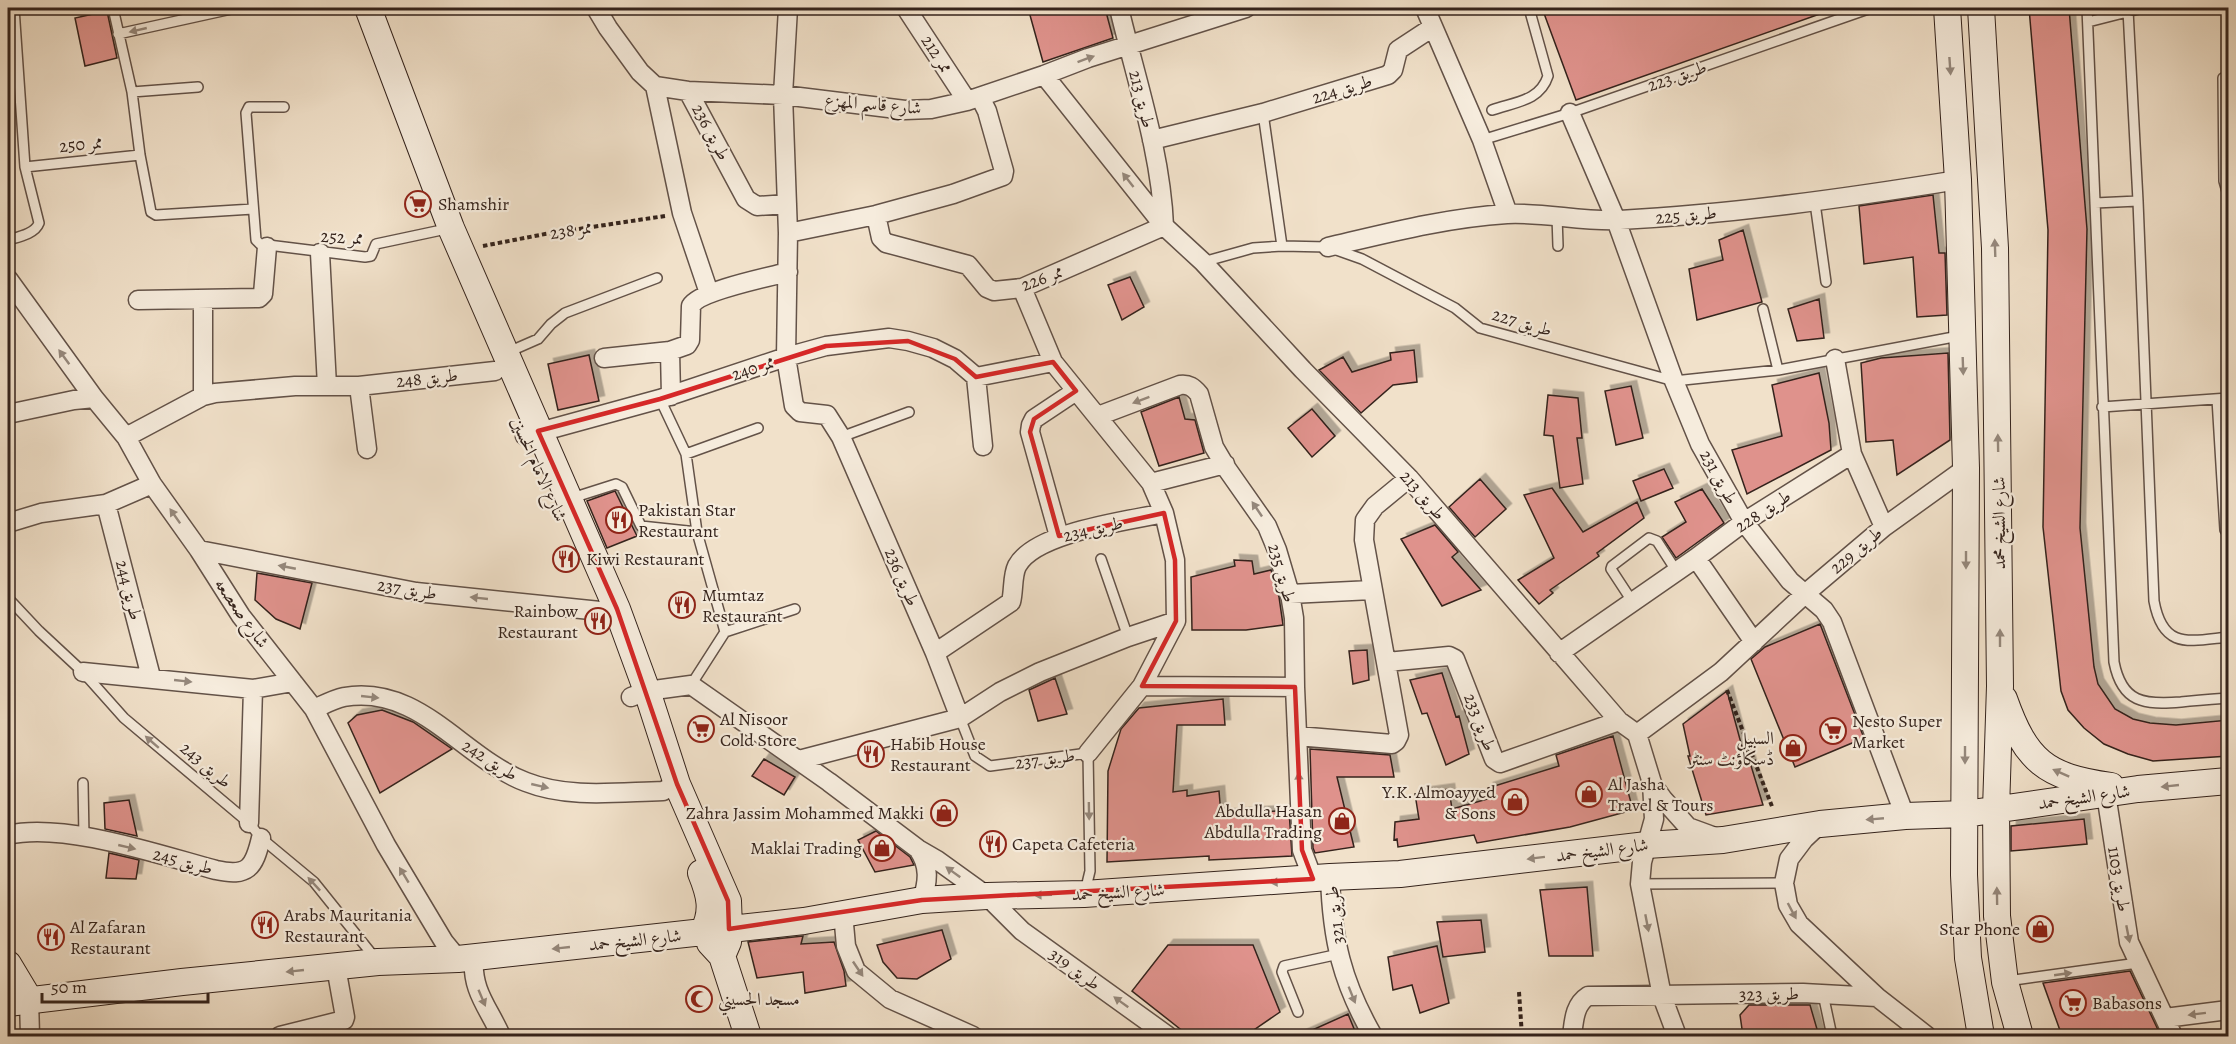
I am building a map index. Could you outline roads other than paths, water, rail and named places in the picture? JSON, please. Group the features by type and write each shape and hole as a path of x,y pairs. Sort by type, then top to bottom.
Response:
{"street":[{"name":"شارع الامام الحسين","path":"351,8 504,371 608,610"},
{"name":"شارع الامام الحسين","path":"368,8 449,242"},
{"path":"596,8 639,72 655,86 682,213 709,294"},
{"name":"طريق 236","path":"788,8 783,95 788,233 786,357 794,406 800,412 827,415 833,420 935,653 960,718"},
{"name":"ممر 212","path":"906,8 973,99"},
{"name":"طريق 213","path":"1119,8 1152,140 1163,200 1164,226"},
{"name":"شارع قاسم المهزع","path":"655,86 688,91 783,95 905,110 932,109 973,99 1088,58 1246,8"},
{"path":"1425,8 1482,140 1508,214"},
{"name":"شارع الشيخ محمد","path":"1947,8 1958,180 1966,468 1964,875 1968,958 1981,1036"},
{"name":"شارع الشيخ محمد","path":"1982,8 1995,248 2000,686 1996,809 1997,916 2005,982 2020,1036"},
{"name":"طريق 224","path":"1152,140 1263,113 1388,75 1393,70 1398,50 1433,27"},
{"name":"طريق 213","path":"1044,75 1164,226 1203,261 1303,370 1409,478 1619,721 1637,734"},
{"name":"طريق 236","path":"688,91 746,199 757,207 787,204"},
{"path":"788,233 876,215 953,194 1003,176 1004,171 987,111 973,99"},
{"name":"طريق 231","path":"1570,113 1616,220 1674,381 1700,444 1744,522 1790,581 1824,610 1832,622 1905,816"},
{"name":"طريق 225","path":"1328,247 1425,224 1508,214 1616,220 1698,215 1815,202 1958,180"},
{"name":"ممر 226","path":"876,215 881,238 886,243 968,265 990,290 1022,288 1164,226"},
{"path":"138,300 259,298 263,294 267,247"},
{"path":"320,253 327,386"},
{"path":"604,358 670,351 687,345 690,340 691,306 696,299 788,272"},
{"name":"شارع صعصعه","path":"8,279 94,398 126,437 152,484 199,550 241,616 314,709 386,845 439,933 466,958"},
{"path":"1022,288 1053,362 1151,483 1164,513 1174,560 1176,621 1142,686 1088,753"},
{"path":"203,299 203,396"},
{"name":"ممر 240","path":"532,434 665,398 786,357 826,346 889,339 908,341 933,348 955,359 976,377"},
{"path":"665,398 670,351"},
{"path":"1835,359 1851,454 1884,527"},
{"path":"983,446 976,377 1053,362"},
{"name":"طريق 248","path":"126,437 203,396 233,390 359,386 504,371"},
{"name":"طريق 235","path":"1098,416 1180,385 1191,386 1199,394 1214,447 1267,526 1275,544 1290,594 1294,618 1302,850 1322,878"},
{"path":"359,386 368,449"},
{"path":"1059,536 1030,432 1034,419 1076,391"},
{"path":"8,414 94,398"},
{"name":"شارع الامام الحسين","path":"532,434 568,499 707,888 711,910 703,932"},
{"name":"طريق 228","path":"1559,653 1677,572 1744,522 1851,454"},
{"path":"1151,483 1225,464"},
{"name":"طريق 229","path":"1637,734 1721,672 1806,593 1884,527 1966,468"},
{"path":"1297,736 1392,744 1399,735 1364,540 1365,520 1375,506 1409,478"},
{"path":"8,523 41,513 106,504 152,484"},
{"name":"طريق 244","path":"106,504 151,677"},
{"name":"طريق 234","path":"935,653 1011,602 1016,567 1026,552 1059,536 1164,513"},
{"name":"طريق 237","path":"199,550 416,592 608,610"},
{"path":"1696,558 1754,642"},
{"path":"1290,594 1372,590"},
{"path":"799,760 960,718 1000,692 1040,672 1128,637 1176,621"},
{"name":"طريق 233","path":"1387,662 1449,656 1455,659 1494,759 1500,763 1619,721"},
{"path":"83,672 253,689 292,682"},
{"path":"639,694 691,685 987,896"},
{"path":"1142,686 1295,687"},
{"path":"2000,686 2024,745 2037,760 2055,772 2075,779 2138,789"},
{"path":"249,823 253,689"},
{"name":"طريق 242","path":"314,709 342,697 361,696 389,699 413,708 497,769 528,783 568,792 670,788"},
{"path":"1637,734 1652,783 1654,819 1640,884 1662,996 1677,1036"},
{"name":"شارع الشيخ حمد","path":"18,1001 378,962 466,958 804,921 922,900 1084,894 1400,874 1647,845 1723,840 1820,824 1905,816 1965,814 2138,789 2229,781"},
{"path":"1652,783 1688,827 1723,840"},
{"name":"شارع الامام الحسين","path":"670,788 728,901 728,942 722,956"},
{"name":"طريق 1103","path":"2106,794 2129,942 2173,1036"},
{"path":"1820,824 1804,839 1789,859 1784,883 1788,905 1799,924 1877,997 1927,1036"},
{"name":"طريق 245","path":"8,835 31,832 84,837 216,870 238,873 245,871 253,863 261,838"},
{"path":"918,849 926,860 927,873 922,900"},
{"name":"طريق 321","path":"1322,878 1334,936 1350,991 1373,1036"},
{"name":"طريق 319","path":"987,896 1022,931 1168,1036"},
{"path":"843,914 846,946 856,971 890,999 973,1036"},
{"path":"703,932 722,956 748,1036"},
{"path":"466,958 480,996 501,1036"},
{"path":"8,964 30,1036"},
{"path":"280,1036 344,1020 336,967"},
{"name":"طريق 323","path":"1572,1036 1576,1010 1583,999 1588,996 1823,994 1877,997"},
{"path":"2165,1018 2229,1010"}],"lane":[{"path":"8,240 32,232 38,228 39,223 25,167 14,8"},
{"path":"113,8 132,92 151,212 156,215 254,209"},
{"path":"118,34 236,8"},
{"path":"1492,110 1536,95 1544,87 1548,76 1529,8"},
{"name":"طريق 223","path":"1482,140 1570,113 1871,8"},
{"path":"2087,8 2102,407 2114,662 2117,677 2125,691 2139,701 2155,704 2229,698"},
{"path":"2088,22 2143,8"},
{"path":"2128,10 2154,601 2157,616 2164,629 2175,639 2229,638"},
{"path":"2223,78 2224,180 2229,195"},
{"path":"132,92 198,87"},
{"path":"267,247 256,240 246,113 249,107 284,106"},
{"path":"1263,113 1282,246"},
{"name":"ممر 250","path":"25,167 140,154"},
{"path":"2095,203 2138,201"},
{"path":"1815,202 1826,282"},
{"path":"1557,216 1558,246"},
{"name":"ممر 252","path":"267,247 368,257 376,244 449,242"},
{"name":"طريق 227","path":"1203,261 1253,248 1328,247 1362,260 1445,303 1480,328 1674,381 1778,370 1962,336"},
{"path":"504,371 564,314 657,278"},
{"path":"1763,309 1778,370"},
{"path":"665,398 686,454 697,532 725,632"},
{"path":"2102,407 2229,398"},
{"path":"2217,399 2225,530 2229,535"},
{"path":"842,437 909,412"},
{"path":"686,454 758,428"},
{"path":"568,499 616,484 622,488 641,526 697,532"},
{"path":"1632,601 1611,569 1649,538 1657,542 1677,572"},
{"name":"طريق 234","path":"1101,559 1128,637"},
{"name":"طريق 243","path":"8,597 39,631 83,672 124,718 249,823 261,838 314,882 378,962"},
{"path":"691,685 725,632 795,609"},
{"name":"طريق 237","path":"960,718 975,756 990,766 1088,753 1090,871 1089,882 1084,894"},
{"path":"82,783 84,837"},
{"path":"1640,884 1784,883"},
{"name":"طريق 321","path":"1298,1012 1282,972 1284,966 1339,954"},
{"path":"2005,982 2138,963"},
{"path":"1823,994 1832,1036"}],"place":[{"name":"Shamshir","path":"418,204"},
{"name":"Pakistan Star Restaurant","path":"619,520"},
{"name":"Kiwi Restaurant","path":"566,559"},
{"name":"Mumtaz Restaurant","path":"682,605"},
{"name":"Rainbow Restaurant","path":"598,621"},
{"name":"Al Nisoor Cold Store","path":"701,729"},
{"name":"Nesto Super Market","path":"1833,731"},
{"name":"السبیل ڈسکاؤنٹ سنٹر","path":"1793,748"},
{"name":"Habib House Restaurant","path":"871,754"},
{"name":"Al Jasha Travel & Tours","path":"1589,794"},
{"name":"Y.K. Almoayyed & Sons","path":"1515,802"},
{"name":"Zahra Jassim Mohammed Makki","path":"944,813"},
{"name":"Abdulla Hasan Abdulla Trading","path":"1342,821"},
{"name":"Capeta Cafeteria","path":"993,844"},
{"name":"Maklai Trading","path":"882,848"},
{"name":"Arabs Mauritania Restaurant","path":"265,925"},
{"name":"Star Phone","path":"2040,929"},
{"name":"Al Zafaran Restaurant","path":"51,937"},
{"name":"مسجد الحسيني","path":"699,999"},
{"name":"Babasons","path":"2073,1003"}]}
